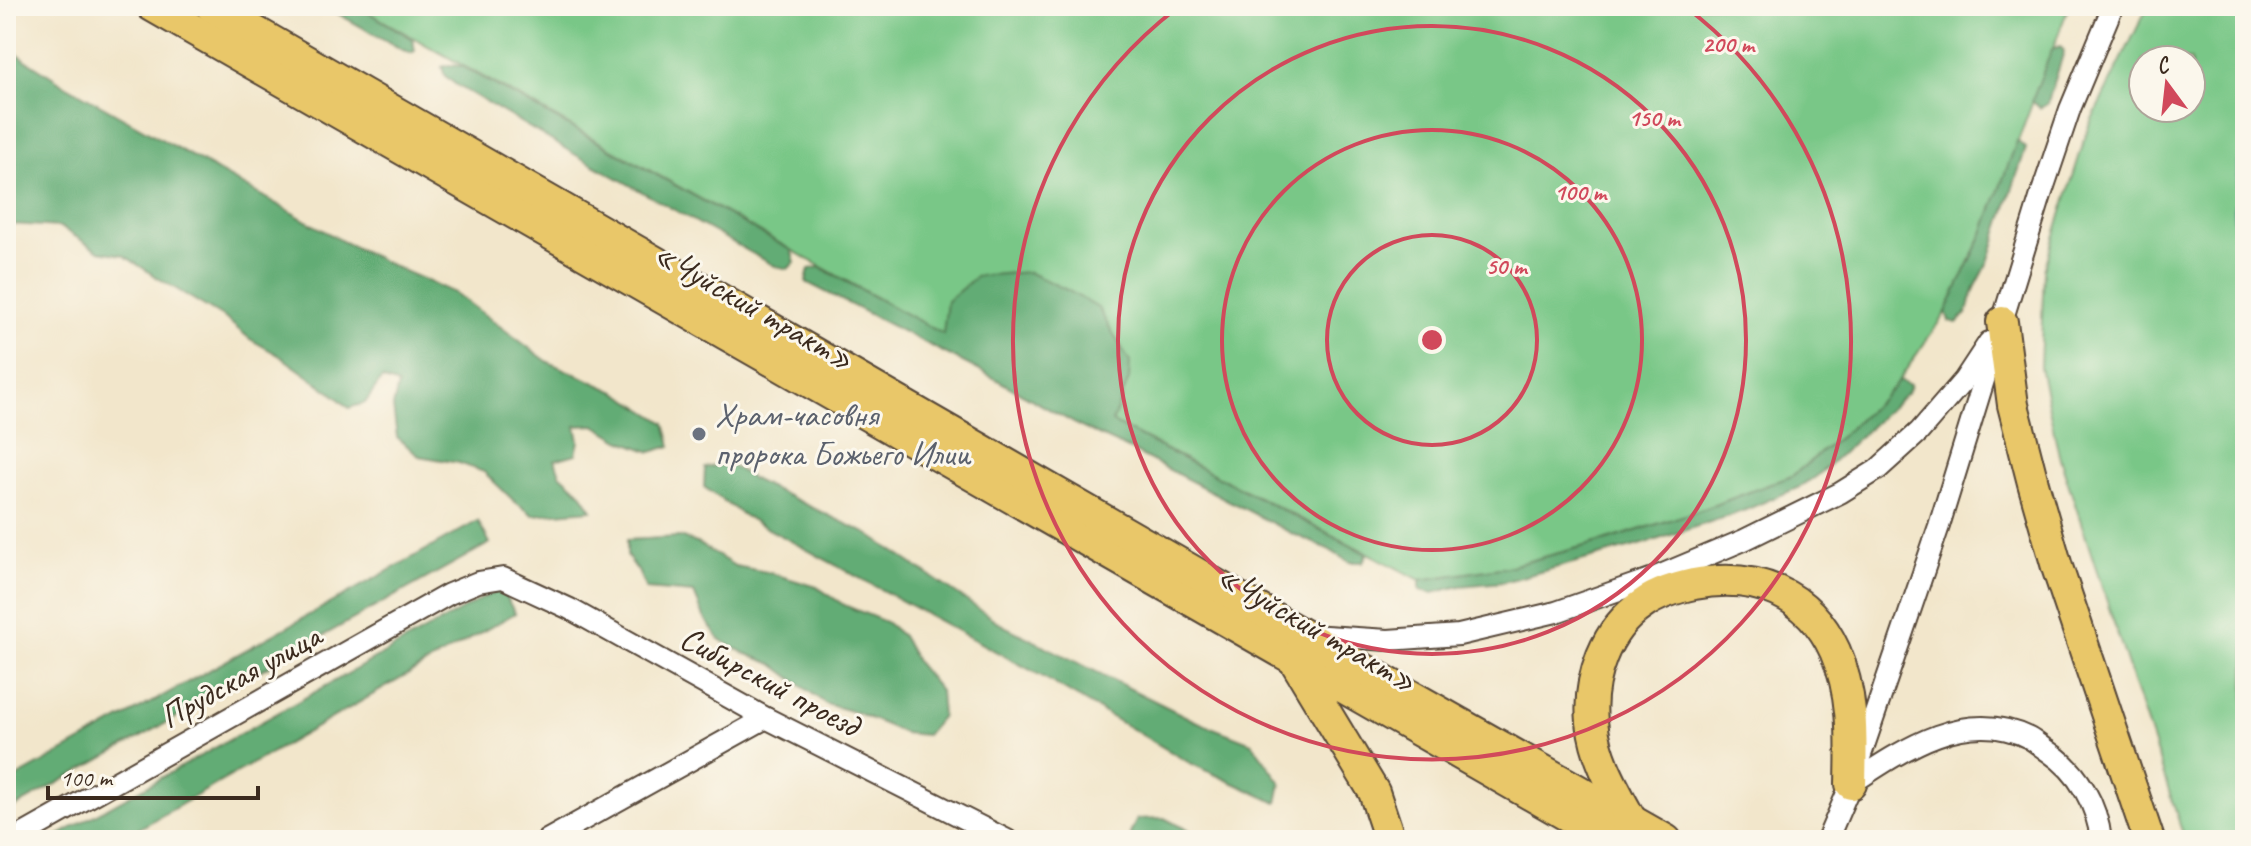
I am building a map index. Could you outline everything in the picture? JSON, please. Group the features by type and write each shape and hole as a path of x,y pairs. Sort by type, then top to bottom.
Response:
{"highway":[{"name":"«Чуйский тракт»","path":"152,6 1620,829 1666,840"},
{"name":"«Чуйский тракт»","path":"211,6 1297,646"},
{"path":"2002,322 2013,405 2033,483 2057,567 2149,840"},
{"path":"1620,829 1592,721 1592,698 1603,652 1625,619 1641,605 1661,594 1708,581 1736,581 1764,585 1779,591 1811,614 1822,629 1835,651 1850,699 1851,784"},
{"path":"1297,646 1374,792 1390,840"}],"street":[{"path":"1827,840 1851,784 1935,539 2070,109 2113,6"},
{"path":"1297,646 1459,635 1556,612 1656,577 1744,540 1840,493 1877,470 1919,432 1964,380 2002,322"},
{"name":"Сибирский проезд","path":"503,578 570,609 766,718 994,838"},
{"name":"Прудская улица","path":"13,840 449,594 478,582 503,578"},
{"path":"547,840 766,718"},
{"path":"1851,784 1898,752 1925,739 1953,730 1991,727 2010,731 2029,738 2058,757 2079,779 2095,811 2101,840"}],"green space":[{"path":"324,6 357,6 413,39 415,51 403,50"},
{"path":"357,6 2069,6 1982,236 1946,312 1894,387 1846,432 1792,476 1704,509 1611,539 1507,567 1420,580 943,335"},
{"path":"2148,6 2245,6 2245,840 2185,840 2059,455 2040,367 2044,270 2089,125 2127,48 2127,124 2207,124 2207,44 2129,44"},
{"path":"2060,46 2064,51 2056,78 2047,104 2040,108 2032,101 2052,49"},
{"path":"6,47 60,82 344,242 455,293 548,362 618,393 665,423 671,446 651,452 620,440 595,425 576,426 579,441 576,454 555,460 560,474 580,492 592,510 533,515 484,472 459,463 419,456 397,437 393,407 398,385 382,379 365,403 349,408 226,319 123,255 99,251 60,227 11,224 6,220"},
{"path":"461,66 791,250 795,262 788,269 775,266 576,155 455,84 445,76 442,67"},
{"path":"2017,141 2026,148 1987,265 1966,314 1957,323 1949,321 1946,312 1982,236"},
{"path":"819,267 943,334 947,301 977,276 1028,272 1067,290 1098,308 1130,362 1129,379 1112,422 1367,554 1363,562 1349,562 1291,533 806,282 809,269"},
{"path":"1899,380 1910,385 1907,393 1817,476 1802,486 1743,511 1647,543 1503,582 1460,586 1433,593 1420,590 1420,580 1507,567 1611,539 1792,476 1846,432"},
{"path":"728,463 756,481 868,534 1004,626 1193,720 1252,743 1281,783 1277,803 1190,763 1038,674 746,517 704,487 705,468"},
{"path":"478,521 490,543 6,812 6,783"},
{"path":"679,537 697,543 735,566 817,587 844,605 886,622 902,636 917,663 940,691 942,716 926,735 904,733 858,713 826,704 773,664 719,639 704,617 694,593 646,589 627,556 627,540"},
{"path":"501,588 515,613 119,840 50,840"},
{"path":"1164,818 1207,840 1134,840 1130,834 1137,819"}],"water":[{"path":"2245,146 2245,253 2235,235 2233,209 2238,192 2237,164"}],"place":[{"name":"Храм-часовня пророка Божьего Илии","path":"699,434"}]}
